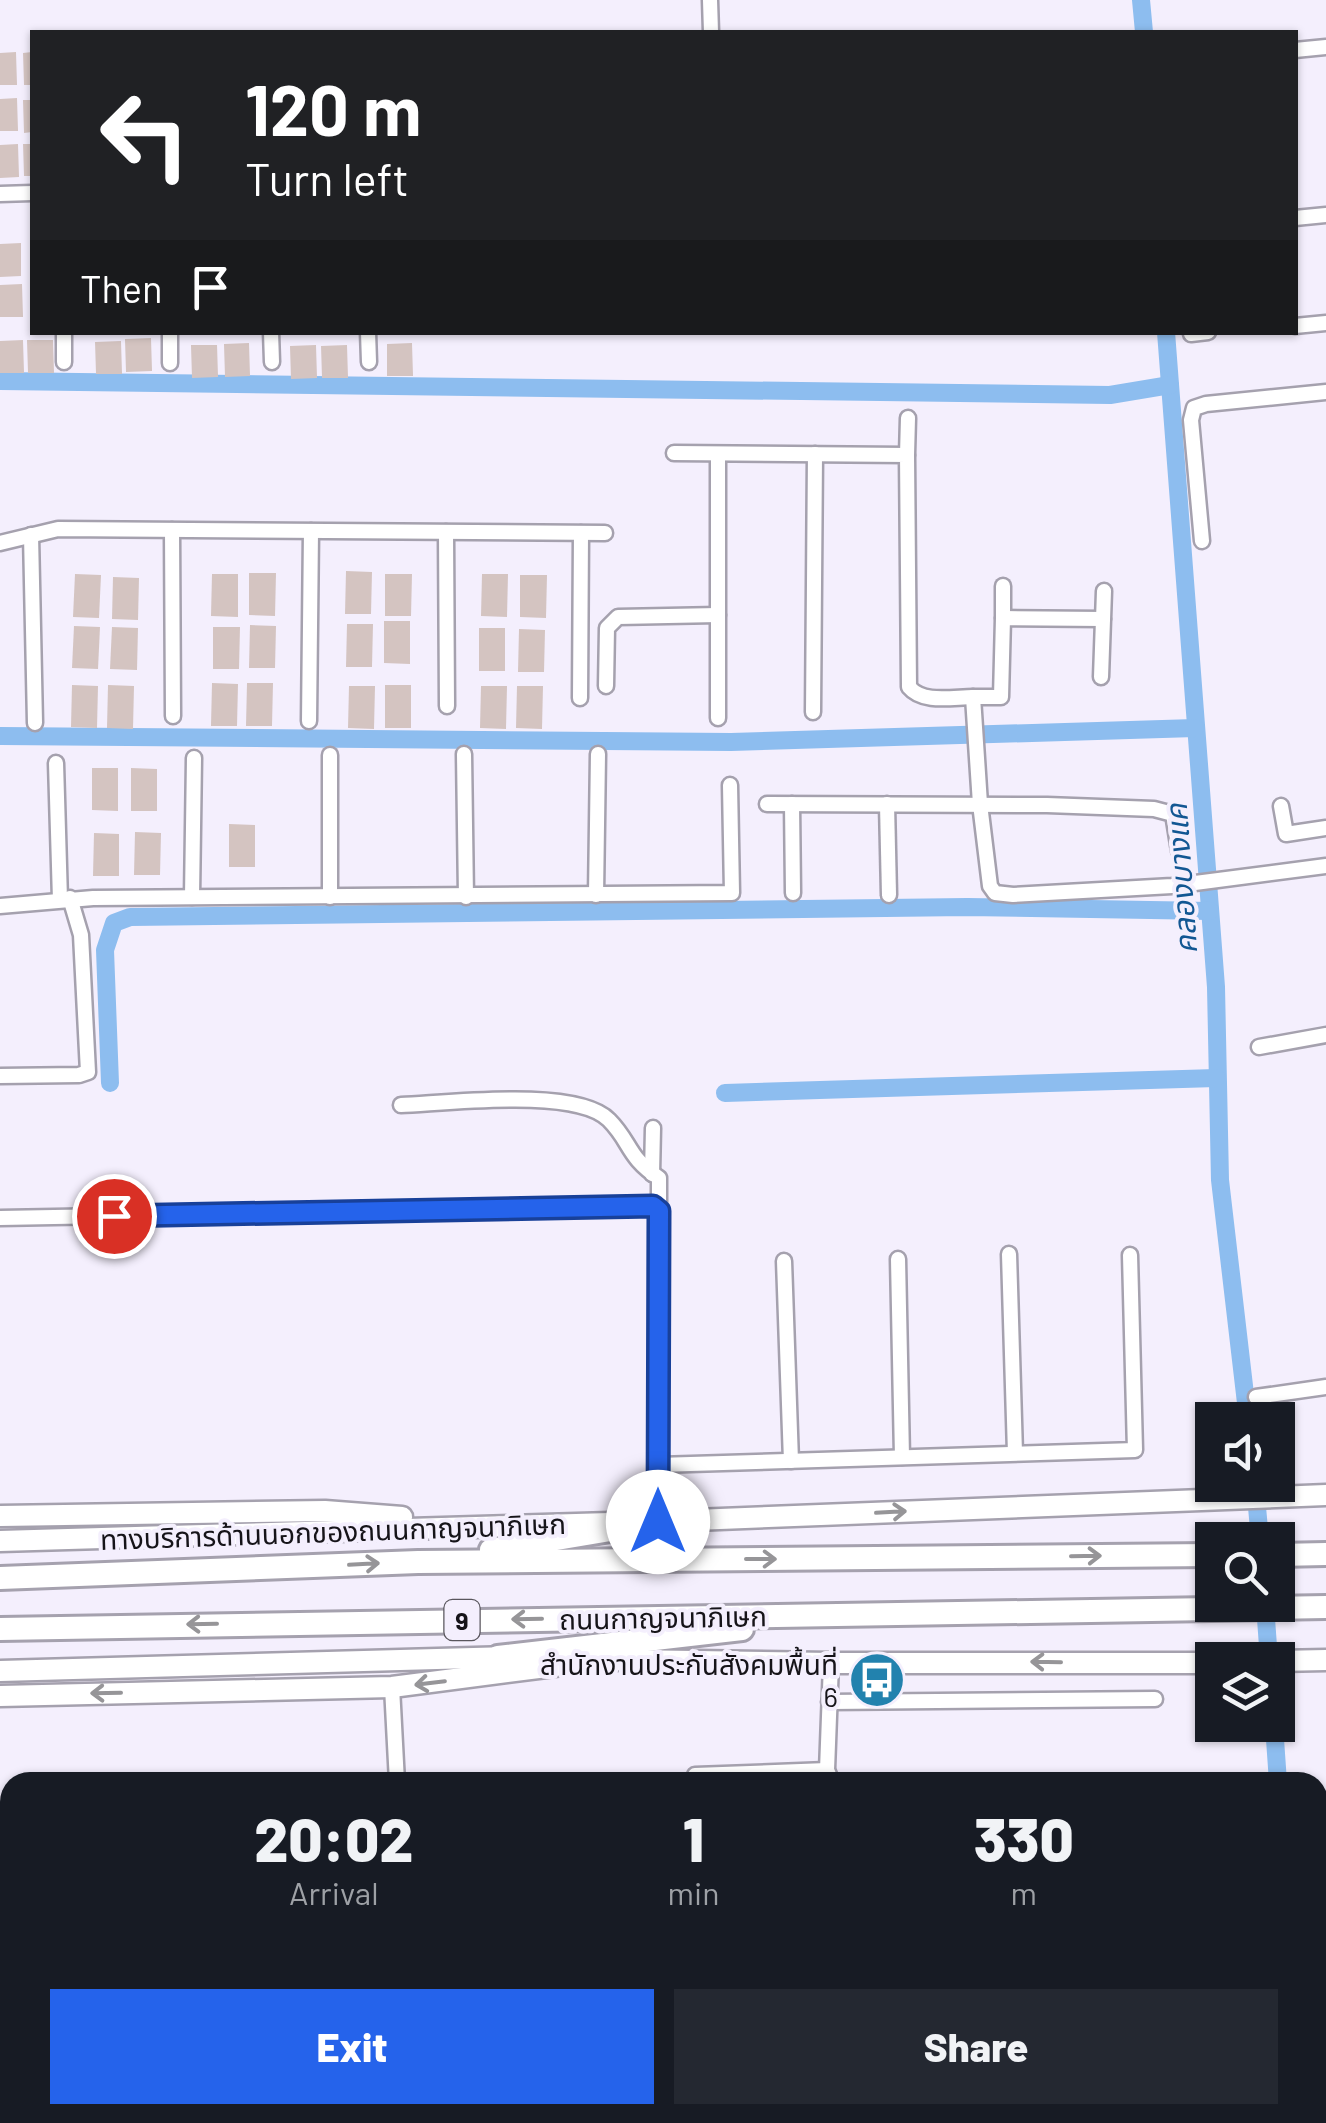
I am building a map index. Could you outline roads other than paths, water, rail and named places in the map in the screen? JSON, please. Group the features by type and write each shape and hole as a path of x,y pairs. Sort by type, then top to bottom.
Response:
{"highway":[{"path":"418,1562 658,1522"},
{"path":"1295,1554 1326,1554"},
{"name":"ถนนกาญจนาภิเษก","path":"0,1578 418,1562 1195,1555"},
{"name":"ถนนกาญจนาภิเษก","path":"0,1629 1326,1607"},
{"path":"498,1657 870,1614"}],"main road":[{"name":"ทางบริการด้านนอกของถนนกาญจนาภิเษก","path":"0,1541 658,1522 1326,1495"},
{"path":"0,1516 325,1512 513,1524"},
{"path":"0,1671 498,1657 1195,1664"},
{"path":"0,1696 392,1687 596,1660"},
{"path":"1295,1661 1326,1660"}],"street":[{"path":"710,0 712,30"},
{"path":"1298,50 1326,47"},
{"path":"0,194 30,193"},
{"path":"1298,218 1326,215"},
{"path":"1298,326 1326,323"},
{"path":"64,335 64,362"},
{"path":"170,335 170,363"},
{"path":"271,335 272,362"},
{"path":"368,335 368,362"},
{"path":"1202,542 1191,420 1194,408 1326,392"},
{"path":"908,418 909,686 915,694 974,704 1002,696 1003,586"},
{"path":"674,454 907,455"},
{"path":"718,454 718,718"},
{"path":"812,712 815,454"},
{"path":"0,543 58,529 604,533"},
{"path":"172,530 173,716"},
{"path":"309,721 310,531"},
{"path":"446,532 446,706"},
{"path":"580,698 581,533"},
{"path":"31,536 35,722"},
{"path":"1101,677 1104,592"},
{"path":"606,686 608,628 612,620 718,615"},
{"path":"1002,618 1103,619"},
{"path":"974,704 980,804 990,886 995,892 1013,896 1172,886 1326,866"},
{"path":"464,754 466,897"},
{"path":"596,895 598,754"},
{"path":"330,755 330,897"},
{"path":"192,897 194,758"},
{"path":"0,1076 79,1076 88,1072 82,935 65,899 56,762"},
{"path":"0,906 65,899 732,893 730,785"},
{"path":"766,804 980,804 1165,810 1173,814 1177,825 1179,851"},
{"path":"792,804 793,892"},
{"path":"886,804 889,895"},
{"path":"1282,806 1286,834 1326,828"},
{"path":"1260,1047 1326,1035"},
{"path":"401,1105 559,1100 590,1107 609,1120 636,1162 660,1182 658,1522"},
{"path":"652,1128 652,1174"},
{"path":"0,1218 648,1204 659,1211"},
{"path":"1009,1254 1015,1453"},
{"path":"658,1466 1135,1450 1130,1254"},
{"path":"898,1259 902,1457"},
{"path":"784,1260 792,1461"},
{"path":"1256,1397 1326,1388"},
{"path":"829,1772 831,1663"},
{"path":"392,1687 396,1772"},
{"path":"829,1702 1155,1699"}],"waterway":[{"name":"คลองบางแค","path":"1141,0 1144,30"},
{"name":"คลองบางแค","path":"1166,335 1216,987 1220,1180 1246,1402"},
{"path":"0,381 1110,395 1170,385"},
{"path":"0,736 731,742 1195,728"},
{"path":"110,1083 105,950 114,923 130,917 967,907 1210,911"},
{"path":"725,1093 1216,1078"},
{"name":"คลองบางแค","path":"1257,1502 1258,1522"},
{"name":"คลองบางแค","path":"1266,1622 1268,1642"},
{"name":"คลองบางแค","path":"1275,1742 1277,1772"}],"place":[{"name":"สำนักงานประกันสังคมพื้นที่ 6","path":"877,1680"}]}
